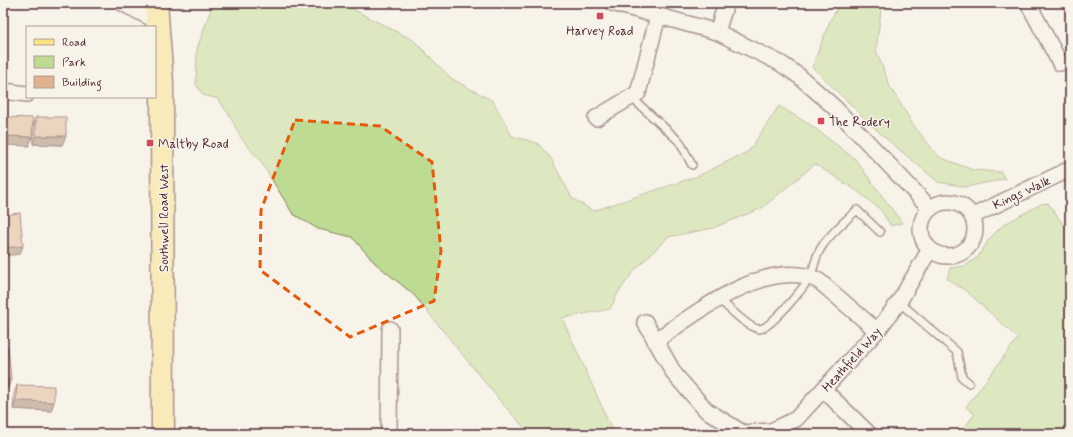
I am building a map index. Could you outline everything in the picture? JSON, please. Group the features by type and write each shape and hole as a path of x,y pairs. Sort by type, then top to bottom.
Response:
{"main road":[{"name":"Southwell Road West","path":"157,12 163,237 162,434"}],"street":[{"path":"122,3 157,12"},
{"path":"612,3 717,32 750,47 799,76 834,107 930,208"},
{"path":"717,32 726,3"},
{"path":"1028,3 1060,63"},
{"path":"596,118 638,93 658,16"},
{"path":"3,91 26,94"},
{"name":"Kings Walk","path":"973,216 1070,169"},
{"path":"945,202 953,202 961,204 973,216 976,232 969,248 954,256 937,254 930,249 921,234 921,224 924,216 930,208 945,202"},
{"name":"Heathfield Way","path":"743,433 771,431 796,419 877,331 899,302 930,249"},
{"path":"655,341 719,298 764,279 791,274 810,277 819,281 877,331"},
{"path":"645,322 676,375 706,410 743,433"},
{"path":"389,434 390,329"},
{"path":"824,390 869,434"}],"lane":[{"path":"631,97 680,142 692,165"},
{"path":"719,298 753,328 761,329 770,324 810,277 816,256 824,243 857,210 880,232"},
{"path":"899,302 957,352 962,377 969,383"}],"highlighted area":[{"path":"295,120 380,126 432,162 441,251 434,301 350,337 260,270 261,210"}],"green space":[{"path":"209,3 343,3 413,40 452,79 493,101 512,136 537,143 550,157 572,198 593,211 698,176 749,151 779,106 812,126 855,159 902,223 891,226 880,209 857,191 815,164 762,208 713,228 668,237 633,272 618,293 610,309 562,318 614,434 530,434 501,402 414,295 375,263 352,237 318,229 293,214 261,162 241,138 230,116 218,99 203,95 196,84 197,49 211,9"},
{"path":"840,3 882,3 876,50 890,87 914,126 939,157 973,170 1001,172 1005,179 966,187 938,182 883,136 812,67 830,21"},
{"path":"1048,203 1070,234 1070,434 959,434 975,414 966,407 1018,338 965,290 947,279 950,268 965,266 978,257 990,238 1003,225 1041,204"}],"building":[{"path":"3,117 33,118 32,137 3,136"},
{"path":"36,117 66,117 66,136 36,136"},
{"path":"20,213 23,246 3,248 3,215"},
{"path":"3,302 5,302 8,335 3,335"},
{"path":"8,347 11,379 3,380 3,348"},
{"path":"17,385 54,386 54,402 16,401"}],"place":[{"name":"Harvey Road","path":"600,16"},
{"name":"The Rodery","path":"821,121"},
{"name":"Maltby Road","path":"150,143"}]}
